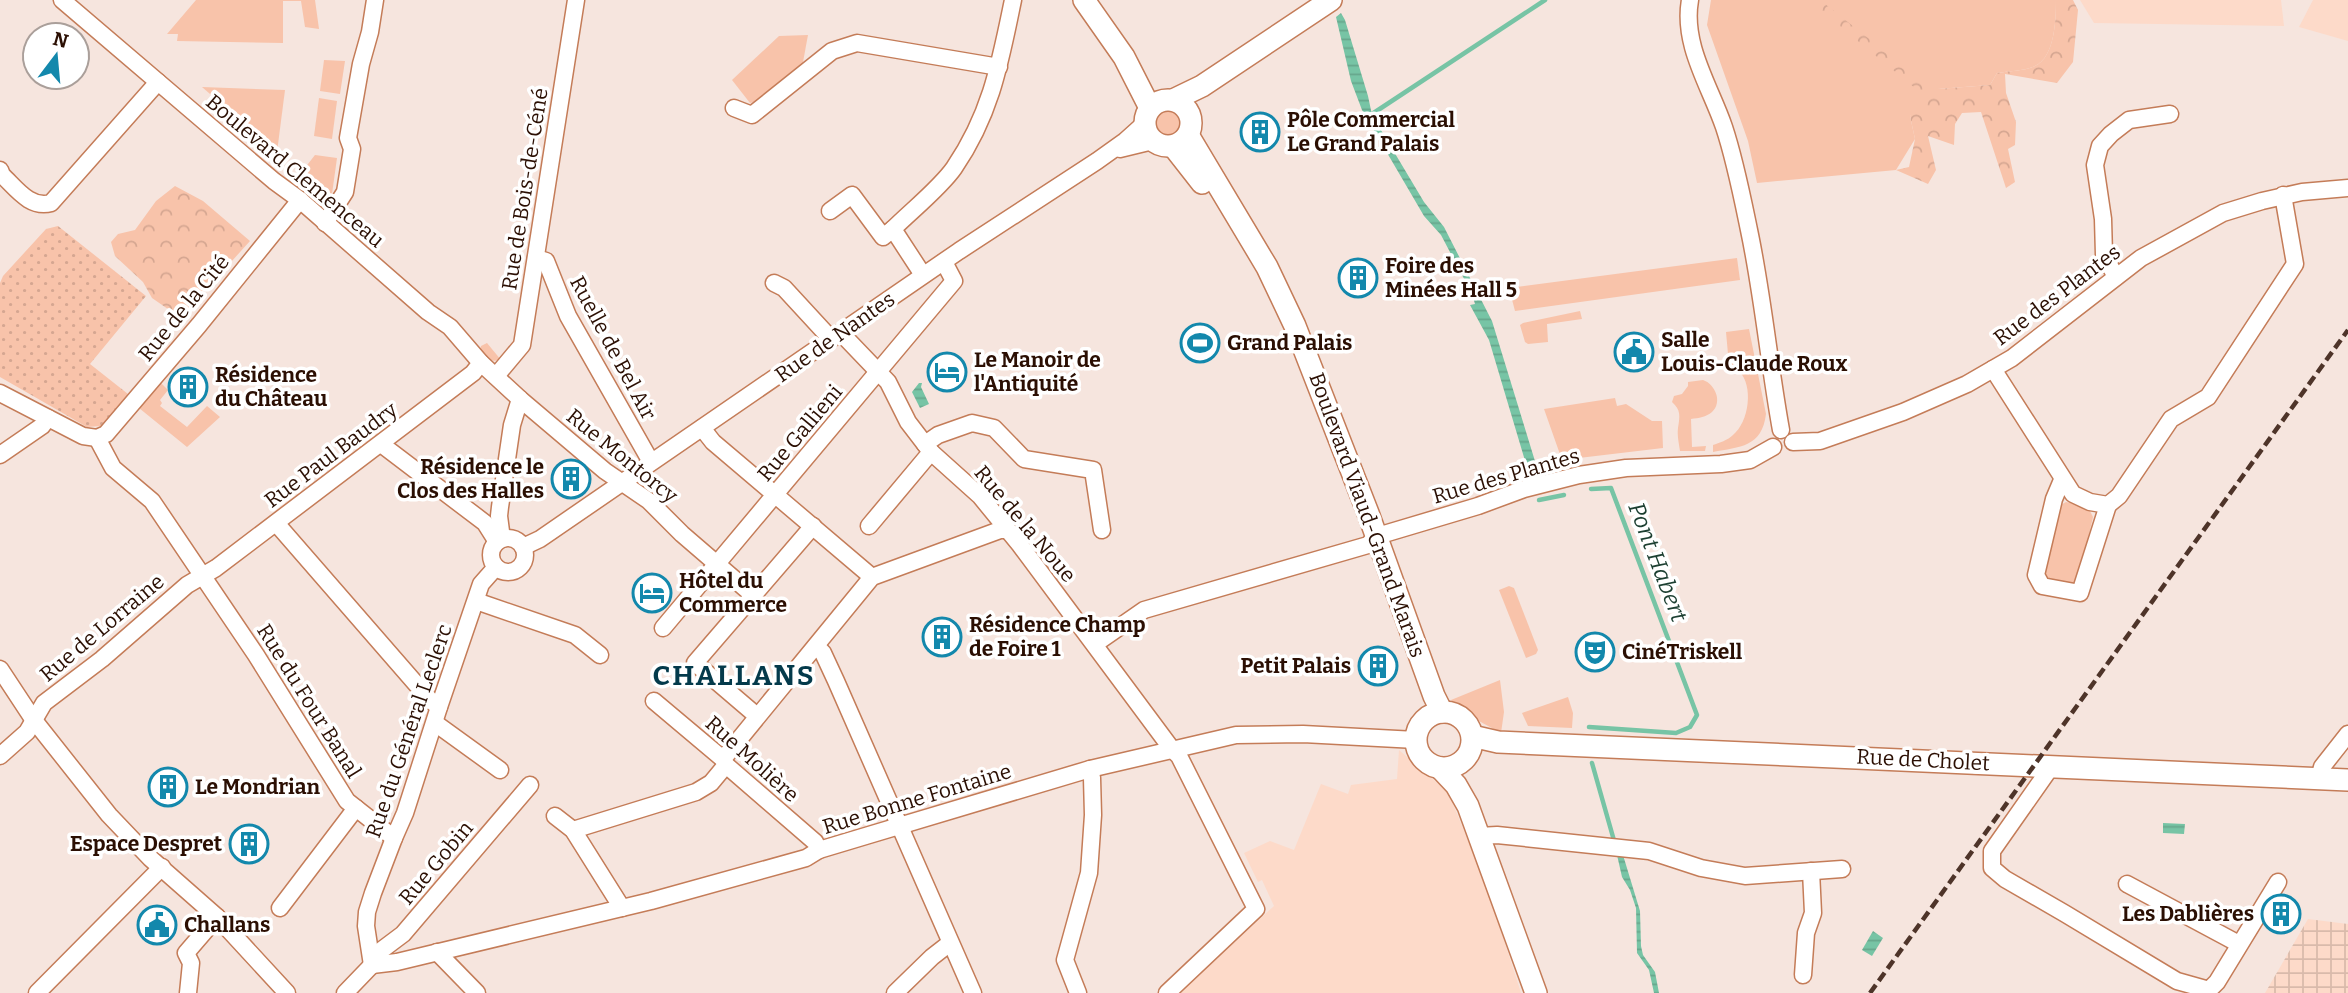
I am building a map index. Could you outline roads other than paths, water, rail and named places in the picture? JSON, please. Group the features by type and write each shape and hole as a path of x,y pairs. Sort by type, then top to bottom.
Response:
{"main road":[{"name":"Boulevard Viaud-Grand Marais","path":"1084,0 1167,121 1257,272 1286,330 1434,696 1435,715"},
{"name":"Rue de Nantes","path":"1167,121 1202,86 1331,0"},
{"path":"1468,806 1469,748 1465,721 1451,712 1435,715 1421,724 1416,740 1420,755 1440,768 1456,785 1468,806 1536,993"},
{"name":"Rue de Cholet","path":"1469,748 1498,742 2348,780"},
{"path":"1440,768 1456,765 1469,748"}],"street":[{"name":"Boulevard Clemenceau","path":"62,0 274,181 300,200 428,312 450,327 496,376"},
{"path":"325,223 345,192 352,149 348,138 375,0"},
{"name":"Rue de Bois-de-Céné","path":"496,376 522,345 576,0"},
{"path":"830,211 852,195 883,237 953,170 982,120 999,67 1013,0"},
{"path":"1690,0 1692,42 1728,142 1749,232 1780,430"},
{"path":"734,108 752,115 832,51 858,43 999,67"},
{"path":"0,170 2,176 32,202 45,205 51,203 158,82"},
{"path":"2116,277 2104,255 2095,165 2101,146 2129,120 2170,114"},
{"name":"Rue de Nantes","path":"523,547 540,539 923,275 1125,141 1167,121"},
{"name":"Rue des Plantes","path":"1095,644 1144,610 1372,541 1524,489 1579,475 1626,468 1750,460 1773,447 1785,452 1793,442 1820,441 1903,412 1967,384 2011,358 2156,248 2223,214 2283,195 2348,188"},
{"path":"2062,480 2054,499 2036,575 2042,586 2080,593 2108,505 2119,496 2171,419 2208,397 2295,264 2283,195"},
{"name":"Rue de la Cité","path":"97,438 113,428 300,200"},
{"path":"893,229 923,275"},
{"name":"Ruelle de Bel Air","path":"536,258 546,261 568,316 651,462"},
{"name":"Rue Gallieni","path":"663,628 954,281 944,262"},
{"name":"Rue de la Noue","path":"774,283 888,382 908,422 928,448 980,496 1008,530 1179,756 1256,909 1167,993"},
{"name":"Rue Paul Baudry","path":"203,574 216,568 381,444 473,373 481,363"},
{"path":"1993,369 2073,494 2090,502 2108,505"},
{"name":"Rue Montorcy","path":"496,376 605,471 649,501 682,534 754,596"},
{"path":"0,393 83,436 97,438"},
{"path":"499,541 500,507 512,425 520,399"},
{"path":"0,454 48,418"},
{"path":"869,526 938,435 972,423 994,428 1024,459 1093,470 1102,530"},
{"path":"702,428 713,442 872,577"},
{"path":"1780,430 1790,433 1793,442"},
{"path":"1773,447 1772,437 1780,430"},
{"name":"Rue du Four Banal","path":"97,438 113,468 152,501 203,574 347,801 394,838"},
{"path":"381,444 485,523 499,541"},
{"path":"276,523 430,700 437,715 500,770"},
{"path":"757,716 695,663 813,526"},
{"path":"573,830 696,792 710,783 757,716 872,577 1000,530 1008,530"},
{"path":"516,540 523,547 525,556 518,568 509,572 496,567 491,557 493,547 499,541 516,540"},
{"name":"Rue du Général Leclerc","path":"372,965 367,942 368,912 405,813 481,584 496,567"},
{"name":"Rue de Lorraine","path":"0,755 27,732 44,703 102,659 187,584 203,574"},
{"path":"476,601 575,635 600,655"},
{"path":"816,646 823,653 973,993"},
{"path":"0,669 33,719 90,793 150,858 217,917 287,993"},
{"name":"Rue Molière","path":"654,701 816,842 819,850"},
{"name":"Rue Bonne Fontaine","path":"372,965 397,962 622,908 806,858 819,850 899,825 1171,748 1236,735 1303,734 1416,740"},
{"path":"2319,778 2322,767 2348,734"},
{"path":"2051,767 1992,851 1992,868 2005,879 2177,981 2208,990 2217,982 2278,882"},
{"path":"1078,993 1065,960 1089,873 1093,815 1090,769"},
{"name":"Rue Gobin","path":"345,993 372,965 383,949 403,934 530,785"},
{"path":"280,908 356,808"},
{"path":"555,816 573,830 622,908"},
{"path":"1479,836 1497,835 1624,847 1649,851 1701,868 1745,876 1842,869"},
{"path":"37,993 162,867"},
{"path":"1803,975 1805,933 1813,913 1811,871"},
{"path":"2127,884 2239,944"},
{"path":"188,993 191,963 186,953 217,917"},
{"path":"895,993 950,943"},
{"path":"438,952 477,993"}],"waterway":[{"path":"1369,116 1545,0"},
{"name":"Pont Habert","path":"1589,727 1676,733 1690,727 1697,715 1611,488 1591,489"},
{"name":"Pont Habert","path":"1539,500 1564,495"},
{"path":"1592,763 1615,844"}],"railway":[{"path":"1870,993 2348,330"}],"place":[{"name":"Pôle Commercial Le Grand Palais","path":"1260,132"},
{"name":"Foire des Minées Hall 5","path":"1358,278"},
{"name":"Grand Palais","path":"1200,343"},
{"name":"Salle Louis-Claude Roux","path":"1634,352"},
{"name":"Le Manoir de l'Antiquité","path":"947,372"},
{"name":"Résidence du Château","path":"188,387"},
{"name":"Résidence le Clos des Halles","path":"571,479"},
{"name":"Hôtel du Commerce","path":"652,593"},
{"name":"Résidence Champ de Foire 1","path":"942,637"},
{"name":"CinéTriskell","path":"1595,652"},
{"name":"Petit Palais","path":"1378,666"},
{"name":"Le Mondrian","path":"168,787"},
{"name":"Espace Despret","path":"249,844"},
{"name":"Les Dablières","path":"2281,914"},
{"name":"Challans","path":"157,925"}],"district":[{"name":"CHALLANS","path":"734,675"}]}
